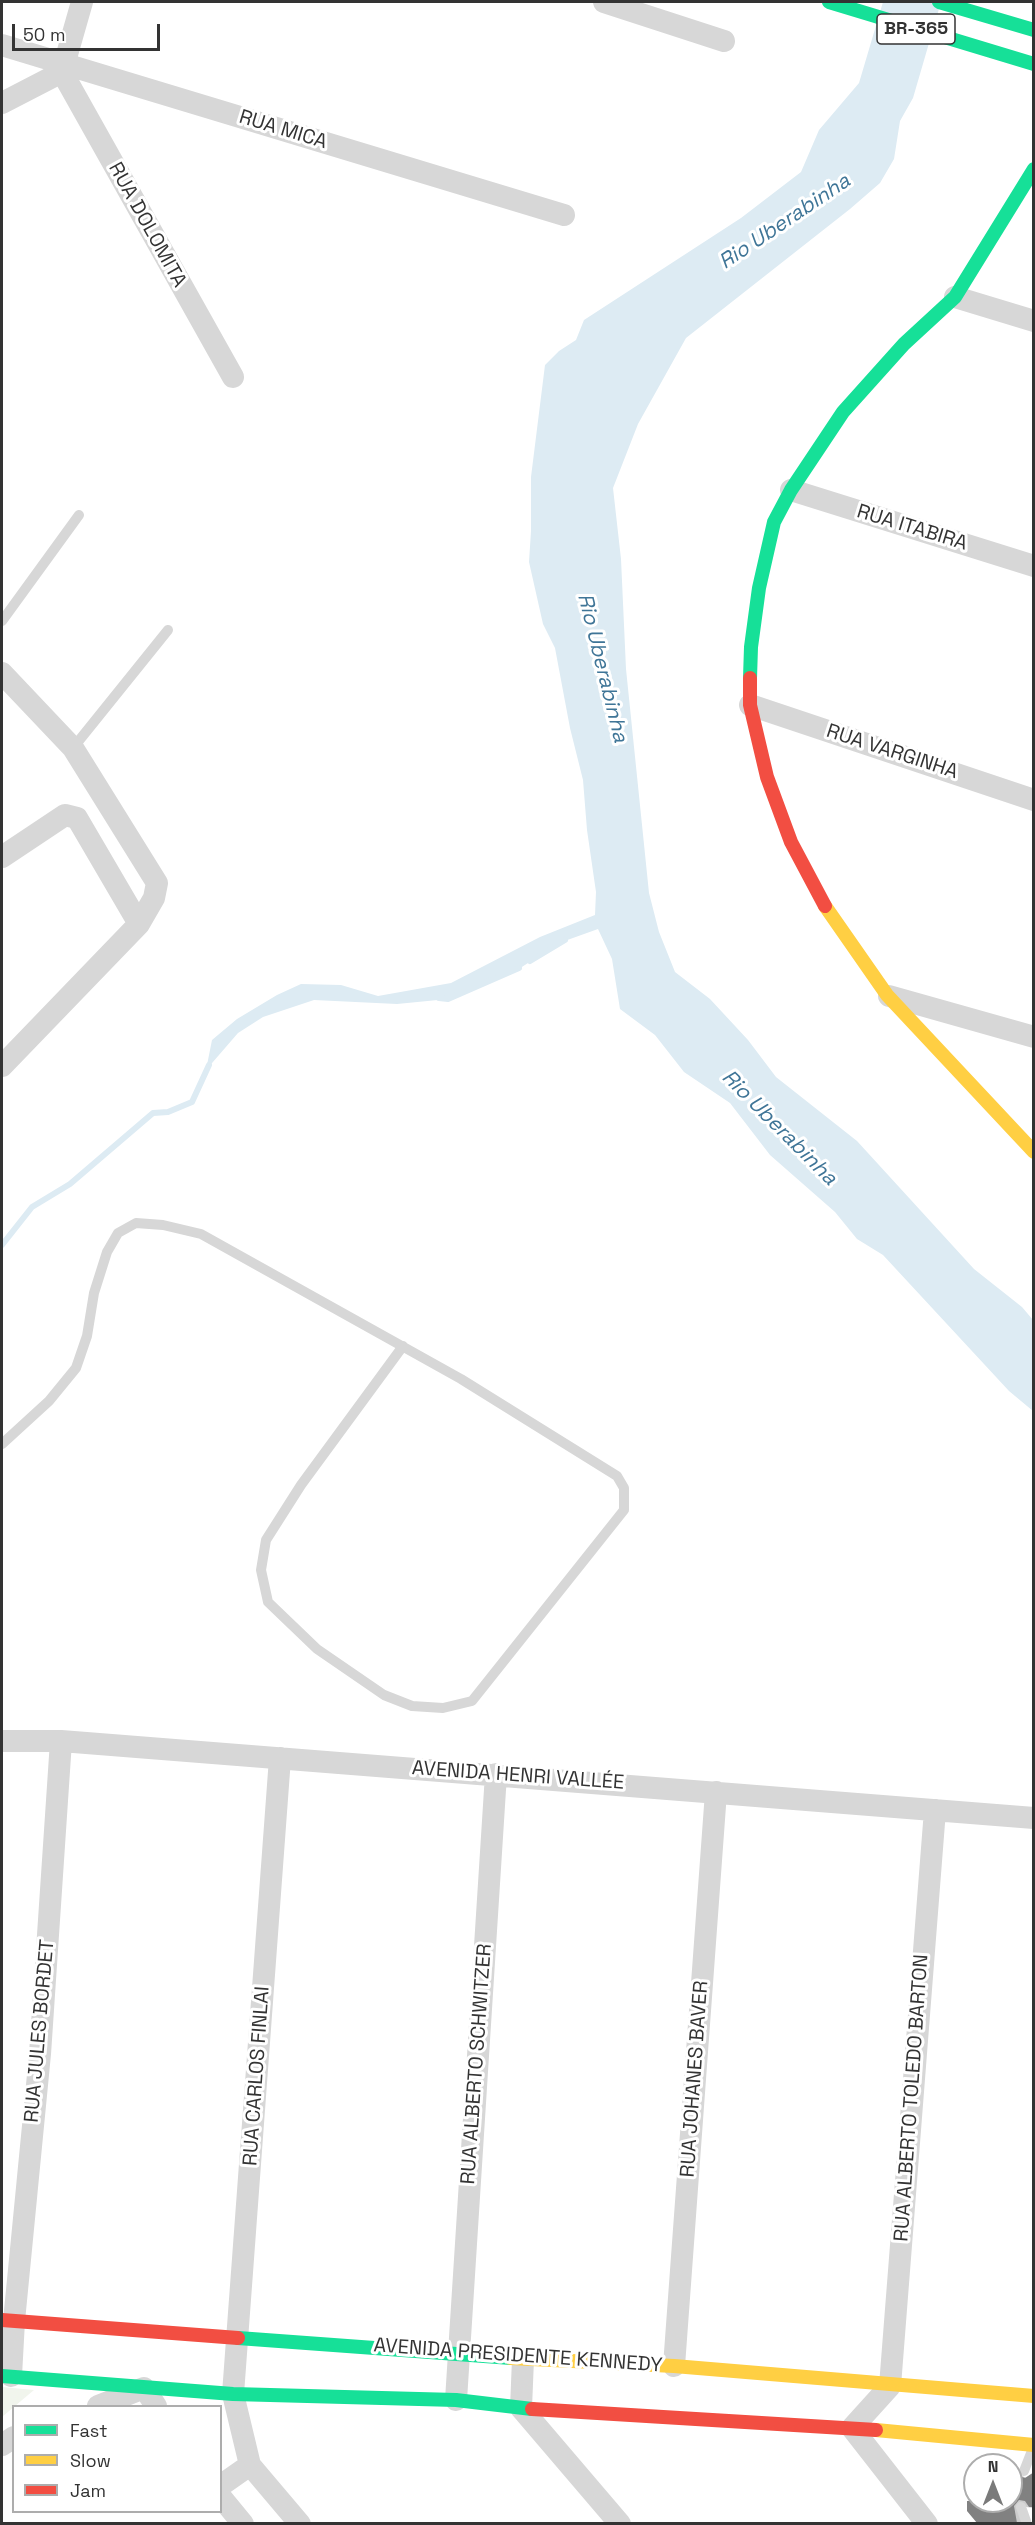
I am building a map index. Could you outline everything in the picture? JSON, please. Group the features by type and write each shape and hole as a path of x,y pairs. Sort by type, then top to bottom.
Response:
{"main road":[{"name":"BR-365","path":"829,2 978,49 1034,64"},
{"name":"BR-365","path":"939,2 1034,30"},
{"path":"1034,169 955,297 904,344 843,412 791,490 774,522 759,588 751,647 750,705 766,777 790,842 825,907 887,995 1034,1152"},
{"name":"AVENIDA PRESIDENTE KENNEDY","path":"8,2320 523,2359 674,2366 890,2386 1034,2396"},
{"path":"6,2376 150,2397 233,2394 456,2400 521,2408 852,2428 1034,2447"}],"street":[{"path":"2,103 63,68 82,2"},
{"path":"604,2 723,41"},
{"name":"RUA MICA","path":"2,45 63,68 564,215"},
{"name":"RUA DOLOMITA","path":"63,68 233,377"},
{"path":"955,297 1034,321"},
{"name":"RUA ITABIRA","path":"791,490 1034,566"},
{"path":"2,673 73,748 157,883 154,898 139,924 2,1066"},
{"name":"RUA VARGINHA","path":"750,705 1034,800"},
{"path":"2,857 64,815 77,818 139,924"},
{"path":"887,995 1034,1037"},
{"name":"AVENIDA HENRI VALLÉE","path":"2,1741 62,1741 1034,1818"},
{"name":"RUA JULES BORDET","path":"6,2376 8,2320 40,2054 62,1741"},
{"name":"RUA CARLOS FINLAI","path":"250,2465 233,2394 280,1758"},
{"name":"RUA ALBERTO SCHWITZER","path":"456,2400 496,1774"},
{"name":"RUA JOHANES BAVER","path":"674,2366 716,1792"},
{"name":"RUA ALBERTO TOLEDO BARTON","path":"890,2386 935,1810"},
{"path":"523,2359 521,2408 620,2523"},
{"path":"890,2386 852,2428 927,2523"},
{"path":"104,2405 150,2397"},
{"path":"222,2485 250,2465 300,2523"},
{"path":"222,2498 243,2523"}],"lane":[{"path":"2,621 79,515"},
{"path":"73,748 168,630"},
{"path":"2,1444 49,1401 76,1368 87,1336 94,1293 107,1252 118,1233 136,1223 163,1225 201,1234 461,1379 617,1476 624,1488 624,1510 472,1701 443,1708 412,1706 384,1695 316,1649 268,1602 261,1570 266,1539 301,1485 403,1347"},
{"path":"1024,2471 1034,2447"}],"shaded area":[{"path":"2,2387 34,2390 16,2405 12,2405 12,2409 2,2417"}],"water":[{"name":"Rio Uberabinha","path":"883,2 941,2 913,98 900,121 894,159 880,183 850,209 686,338 638,424 613,488 621,559 626,669 649,893 659,932 675,972 710,999 748,1040 776,1077 857,1141 974,1269 1022,1307 1033,1320 1033,1411 1009,1391 883,1255 857,1239 835,1212 770,1155 730,1103 684,1072 655,1035 620,1009 612,959 598,929 559,943 511,974 448,999 397,1004 314,1000 263,1017 238,1033 206,1070 212,1040 237,1019 277,995 301,984 341,985 378,996 451,983 540,937 595,915 596,892 583,780 570,728 555,648 543,624 529,562 531,477 545,365 559,351 576,340 584,320 741,218 801,172 819,130 859,83"}],"building":[{"path":"1034,2472 1034,2507 1029,2507 1023,2501 1023,2477"},
{"path":"969,2513 1015,2513 1017,2523 977,2523"}],"waterway":[{"path":"530,961 565,940"},
{"path":"439,998 448,999 519,968"},
{"path":"2,1245 32,1207 70,1184 153,1113 168,1112 192,1102 209,1065"}],"traffic: fast":[{"path":"829,2 1034,64"},
{"path":"939,2 1034,30"},
{"path":"750,678 751,647 759,588 774,522 791,490 843,412 904,344 955,297 1034,169"},
{"path":"238,2338 511,2358"},
{"path":"2,2376 233,2394 456,2400 532,2409"}],"traffic: slow":[{"path":"825,906 887,995 1034,1152"},
{"path":"511,2358 674,2366 1034,2396"},
{"path":"876,2430 1034,2445"}],"traffic: jam":[{"path":"750,678 750,705 767,777 791,842 825,906"},
{"path":"2,2320 238,2338"},
{"path":"532,2409 876,2430"}]}
